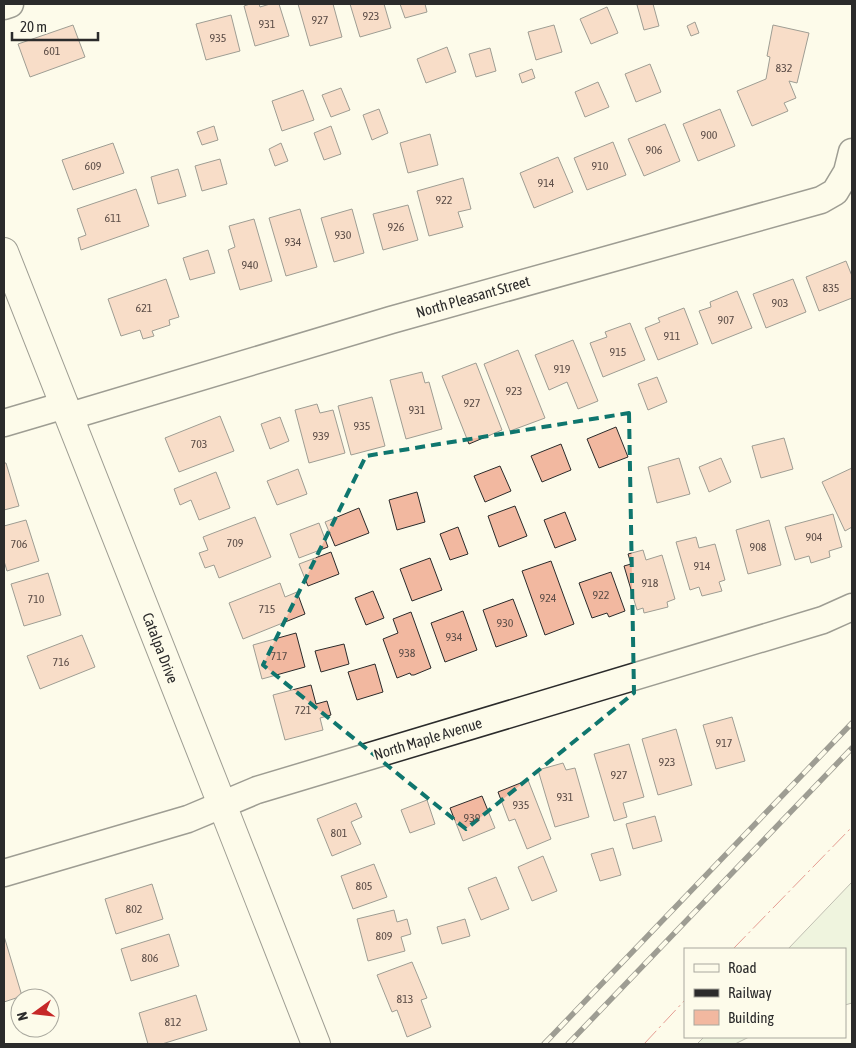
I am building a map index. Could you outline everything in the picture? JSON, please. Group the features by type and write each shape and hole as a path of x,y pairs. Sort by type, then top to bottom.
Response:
{"street":[{"path":"4,6 10,4"},
{"name":"North Pleasant Street","path":"4,423 67,410 821,200 835,192 847,172 852,152"},
{"name":"Catalpa Drive","path":"4,252 316,1044"},
{"name":"North Maple Avenue","path":"4,873 188,819 257,790 823,620 852,607"}],"highlighted area":[{"path":"629,413 634,693 466,829 263,665 366,456"}],"green space":[{"path":"852,882 852,1003 846,1005 846,948 789,948"},
{"path":"703,1038 747,1038 735,1044 697,1044"}],"building":[{"path":"259,4 260,7 279,4 289,36 255,46 244,6"},
{"path":"298,4 333,4 342,37 310,46"},
{"path":"350,4 384,4 391,28 360,37"},
{"path":"400,4 425,4 427,12 405,18"},
{"path":"653,4 659,26 644,30 637,5"},
{"path":"607,7 618,33 591,44 580,19"},
{"path":"231,15 240,51 206,60 196,24"},
{"path":"695,22 699,33 691,36 687,26"},
{"path":"73,25 85,57 30,77 18,44"},
{"path":"554,25 562,52 536,60 528,32"},
{"path":"773,25 809,33 797,83 789,81 796,98 784,103 788,111 752,126 737,91 766,79 770,57 767,56"},
{"path":"447,47 456,72 426,83 417,59"},
{"path":"490,48 496,71 476,77 469,54"},
{"path":"650,64 661,92 636,102 625,74"},
{"path":"532,69 535,78 522,83 519,74"},
{"path":"598,82 609,107 585,117 575,92"},
{"path":"341,88 350,110 331,117 322,95"},
{"path":"303,90 314,120 282,131 272,101"},
{"path":"379,109 388,133 372,140 363,115"},
{"path":"720,109 735,146 698,161 683,124"},
{"path":"665,124 680,161 644,176 628,139"},
{"path":"214,126 218,140 202,145 197,132"},
{"path":"331,126 341,154 324,160 314,133"},
{"path":"430,134 438,165 408,173 400,143"},
{"path":"613,142 626,175 587,190 574,158"},
{"path":"113,143 124,173 73,190 62,160"},
{"path":"281,143 288,161 275,166 269,149"},
{"path":"558,157 573,192 534,208 520,173"},
{"path":"220,159 227,184 202,191 195,166"},
{"path":"178,169 186,196 158,204 151,177"},
{"path":"463,178 471,209 458,212 463,227 429,236 417,191"},
{"path":"136,189 149,226 81,250 78,238 86,235 77,209"},
{"path":"408,205 418,240 383,250 373,214"},
{"path":"300,209 317,267 286,276 269,218"},
{"path":"352,209 364,253 334,262 321,218"},
{"path":"254,219 272,281 240,290 228,250 235,247 229,226"},
{"path":"208,250 215,273 190,280 183,258"},
{"path":"846,261 852,276 852,298 819,311 806,277"},
{"path":"166,279 179,317 169,320 170,325 152,331 154,336 143,339 140,330 121,336 108,299"},
{"path":"793,279 806,312 766,328 753,294"},
{"path":"737,291 752,328 712,344 699,311 711,307 710,302"},
{"path":"684,308 698,344 658,360 645,328 660,322 658,318"},
{"path":"630,323 645,360 603,377 590,343 607,337 605,332"},
{"path":"573,340 598,401 578,409 567,382 549,390 535,355"},
{"path":"518,350 545,418 510,431 484,364"},
{"path":"476,363 502,430 469,444 442,376"},
{"path":"422,372 425,383 429,382 442,429 406,439 390,380"},
{"path":"657,377 667,402 648,410 638,384"},
{"path":"372,397 385,446 351,455 338,406"},
{"path":"317,404 320,413 333,410 345,453 309,463 295,410"},
{"path":"220,416 234,451 179,472 165,438"},
{"path":"280,417 289,441 270,449 261,424"},
{"path":"616,427 628,457 599,468 587,439"},
{"path":"784,438 793,469 761,478 752,446"},
{"path":"561,444 571,470 542,482 531,456"},
{"path":"679,458 690,494 657,503 648,467"},
{"path":"721,458 731,482 709,492 699,467"},
{"path":"4,463 6,463 19,506 4,510"},
{"path":"500,466 511,491 485,502 474,476"},
{"path":"852,468 852,527 845,531 822,482"},
{"path":"298,469 307,494 277,505 267,481"},
{"path":"216,472 230,508 199,520 191,500 180,505 174,489"},
{"path":"417,492 425,522 397,530 389,500"},
{"path":"515,506 527,536 499,547 488,516"},
{"path":"359,508 369,533 335,546 325,522"},
{"path":"565,512 576,540 555,548 544,520"},
{"path":"833,514 842,547 829,551 830,557 811,563 809,556 795,560 785,527"},
{"path":"255,517 271,557 219,578 214,565 205,568 199,553 208,550 203,537"},
{"path":"26,520 39,561 7,571 4,561 4,526"},
{"path":"769,520 781,565 748,574 736,530"},
{"path":"319,523 328,547 299,558 290,534"},
{"path":"458,527 468,554 450,560 440,534"},
{"path":"696,537 699,548 715,544 725,580 719,582 722,591 702,596 699,587 690,590 676,542"},
{"path":"643,550 646,560 662,555 675,599 667,602 668,607 644,613 643,608 637,610 624,566 631,564 628,554"},
{"path":"331,552 339,574 308,586 299,564"},
{"path":"430,558 442,590 412,601 400,569"},
{"path":"551,561 574,624 545,635 522,571"},
{"path":"611,572 625,611 609,617 607,613 592,618 579,583"},
{"path":"48,573 61,615 24,626 11,584"},
{"path":"280,583 285,597 297,592 305,614 243,639 229,603"},
{"path":"373,591 384,618 366,625 355,598"},
{"path":"513,599 527,636 496,647 483,610"},
{"path":"463,611 477,650 445,662 431,623"},
{"path":"411,612 431,668 414,675 410,673 397,678 383,639 398,633 393,619"},
{"path":"296,633 305,667 262,679 253,645"},
{"path":"82,635 95,667 40,689 27,656"},
{"path":"344,644 349,664 321,672 315,651"},
{"path":"375,664 383,692 357,700 348,672"},
{"path":"311,685 316,704 327,701 331,715 320,718 323,730 285,740 273,695"},
{"path":"732,717 745,761 716,769 703,725"},
{"path":"676,729 692,785 658,795 642,739"},
{"path":"629,744 644,797 623,803 627,817 614,821 594,754"},
{"path":"563,763 566,770 575,768 589,817 555,827 538,770"},
{"path":"528,780 551,839 527,849 515,819 509,821 498,792"},
{"path":"482,796 495,828 463,841 450,808"},
{"path":"427,800 435,824 410,833 401,810"},
{"path":"356,803 362,817 351,822 361,844 332,856 317,819"},
{"path":"655,816 662,841 633,849 626,824"},
{"path":"613,848 621,875 600,881 591,854"},
{"path":"543,856 557,891 532,901 518,867"},
{"path":"374,864 387,897 353,909 341,876"},
{"path":"496,877 509,909 481,920 468,888"},
{"path":"152,884 163,919 116,934 105,899"},
{"path":"394,910 397,922 407,919 411,934 401,937 405,951 368,961 357,919"},
{"path":"465,919 470,936 442,944 437,927"},
{"path":"169,934 179,966 131,981 121,949"},
{"path":"4,936 20,988 10,988 10,1000 4,1002"},
{"path":"412,962 427,998 421,1000 431,1027 407,1037 397,1010 392,1012 377,975"},
{"path":"196,995 207,1030 162,1044 148,1044 139,1013"}],"railway":[{"path":"544,1044 852,723"},
{"path":"568,1044 852,748"}],"power":[{"path":"734,948 852,827"},
{"path":"644,1044 684,1001"}]}
